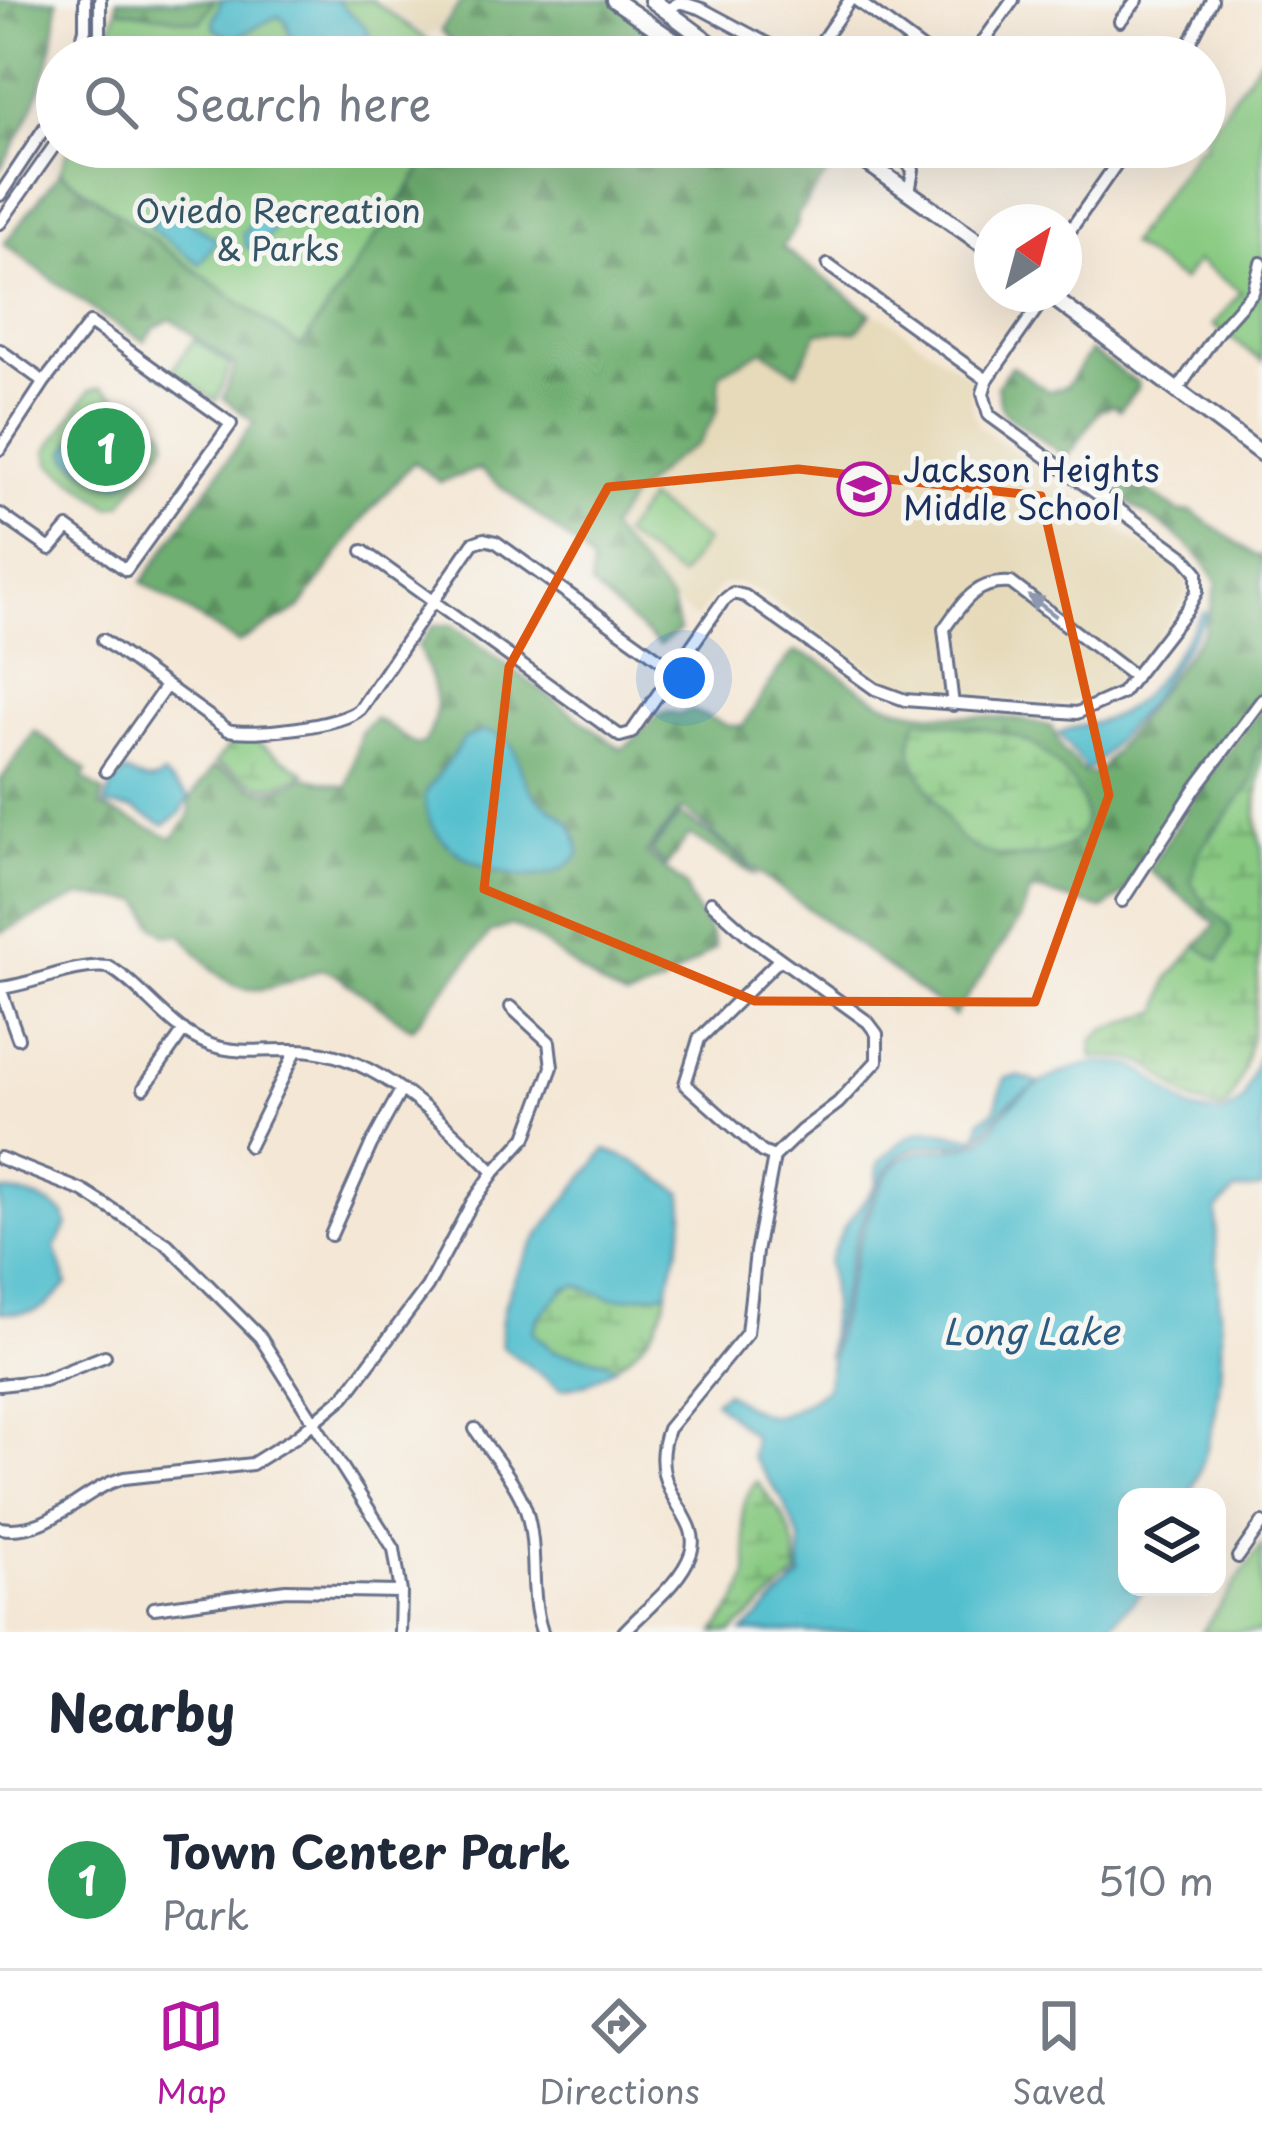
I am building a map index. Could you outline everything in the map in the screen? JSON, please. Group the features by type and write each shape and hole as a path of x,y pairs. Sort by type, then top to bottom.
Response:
{"main road":[{"path":"614,0 667,36"},
{"path":"652,0 701,36"},
{"path":"874,168 974,238"},
{"path":"1070,312 1262,454"}],"street":[{"path":"83,36 85,0"},
{"path":"99,36 100,0"},
{"path":"826,36 853,0 904,36"},
{"path":"988,36 1013,0"},
{"path":"1120,22 1137,0"},
{"path":"1194,36 1212,0"},
{"path":"667,10 680,2 753,36"},
{"path":"0,195 36,141"},
{"path":"0,223 39,168"},
{"path":"909,193 911,168"},
{"path":"1082,213 1113,168"},
{"path":"1178,388 1253,292 1261,263"},
{"path":"828,265 987,380"},
{"path":"363,551 620,736 631,734 733,593 745,596 875,689 905,700 1076,713 1122,693 1188,608 1197,591 1197,572 1184,557 997,422 984,405 987,380 1034,312"},
{"path":"0,449 90,323 231,424 126,571 68,528 50,549 0,514"},
{"path":"0,350 44,382"},
{"path":"103,640 228,730 345,719 360,709 473,543 484,539 496,542 676,671"},
{"path":"953,705 944,629 980,585 992,581 1011,583 1135,677"},
{"path":"106,771 166,686"},
{"path":"1122,901 1205,773 1262,700"},
{"path":"624,1632 677,1576 691,1554 693,1533 662,1479 662,1447 668,1429 747,1333 774,1157 878,1061 877,1034 868,1022 711,902"},
{"path":"774,1157 762,1152 685,1084 699,1040 780,959"},
{"path":"18,1038 0,988 30,985 79,967 109,967 184,1030 212,1046 339,1056 447,1125 494,1172"},
{"path":"0,1528 23,1530 51,1520 107,1482 251,1464 313,1424 344,1396 427,1287 472,1203 526,1137 552,1067 549,1042 511,1007"},
{"path":"144,1088 184,1030"},
{"path":"249,1146 296,1051"},
{"path":"331,1235 400,1092"},
{"path":"0,1158 83,1192 167,1244 260,1336 394,1549 400,1632"},
{"path":"0,1385 44,1380 105,1356"},
{"path":"475,1429 525,1507 534,1563 534,1608 542,1632"},
{"path":"1238,1557 1262,1523"},
{"path":"154,1608 286,1591 400,1592"}],"highlighted area":[{"path":"798,469 1041,496 1109,795 1035,1002 755,1001 484,889 509,667 608,487"}],"shaded area":[{"path":"378,0 457,0 437,30 428,35"},
{"path":"871,313 884,317 971,378 972,409 979,426 1128,537 1166,561 1174,560 1187,573 1188,594 1170,620 1143,657 1103,694 1055,706 894,685 739,583 721,585 696,619 672,602 611,535 609,529 631,498 672,460 699,443 718,410 720,373 763,350 818,332 857,331"}],"green space":[{"path":"0,0 57,0 54,36 36,36 36,98 0,169"},
{"path":"117,0 214,0 200,22 117,9"},
{"path":"214,0 372,0 423,36 108,36 117,9 200,21"},
{"path":"462,0 617,0 666,36 446,36 441,30"},
{"path":"1262,56 1262,361 1213,325 1241,292 1197,261 1182,281 1129,244 1183,168 1226,168 1226,107"},
{"name":"Oviedo Recreation & Parks","path":"61,168 423,168 301,347 60,172"},
{"path":"423,168 831,168 798,214 797,226 782,247 871,313 857,331 818,332 797,373 763,350 720,373 718,410 699,443 672,460 631,498 609,529 672,602 679,631 659,645 591,586 592,564 579,548 479,469 440,482 414,462 366,515 300,608 238,643 142,582 254,422 223,398 235,366 171,319 154,328 144,341 103,317 4,244 60,172 301,347"},
{"path":"194,339 230,365 216,401 172,370"},
{"path":"1090,351 1138,387 1120,410 1113,405 1100,410 1067,458 1007,415 997,386 1011,366 1048,391 1066,387"},
{"path":"102,387 164,430 166,442 122,504 110,507 50,463 47,451 90,390"},
{"path":"1112,490 1147,490 1179,512 1191,511 1258,557 1262,555 1262,688 1197,774 1123,894 1103,909 1040,891 1030,893 1020,919 954,1016 680,810 646,853 686,886 715,948 662,985 627,998 512,925 491,932 412,1029 321,969 257,989 229,982 182,935 166,935 153,924 141,901 80,896 0,933 0,781 35,731 87,771 83,778 104,793 100,806 173,838 190,816 190,799 213,767 264,790 305,777 347,787 361,732 375,718 416,745 424,743 436,707 418,646 434,625 452,625 621,749 661,714 691,710 729,726 743,726 794,652 820,661 893,706 1052,727 1063,751 1085,773 1097,774 1204,631 1217,583 1184,542"},
{"path":"648,499 706,541 680,577 622,535"},
{"path":"1262,706 1262,741 1255,752 1252,783 1232,813 1211,832 1191,881 1230,927 1231,936 1218,963 1197,946 1216,924 1149,870 1198,791"},
{"path":"918,720 1007,734 1043,752 1063,771 1082,801 1084,824 1073,841 1054,852 1002,856 977,849 958,836 914,760 911,741"},
{"path":"236,737 249,737 305,773 266,786 215,763"},
{"path":"1262,741 1257,810 1262,847 1257,988 1246,1061 1223,1110 1187,1098 1138,1062 1092,1058 1092,1041 1104,1030 1160,1011 1168,979 1197,946 1219,961 1231,936 1230,927 1191,881 1200,850 1252,783 1255,752"},
{"path":"680,814 729,849 756,876 689,835 667,866 651,852"},
{"path":"578,1284 610,1298 667,1292 661,1316 649,1335 615,1367 553,1351 533,1332 550,1302"},
{"path":"757,1481 787,1524 798,1575 732,1632 715,1632 745,1581 744,1503"},
{"path":"1262,1544 1262,1632 1202,1632"}],"water":[{"path":"222,0 336,0 367,28 369,36 290,36 286,21 278,16 239,36 228,36 215,29 213,20"},
{"path":"167,205 217,240 200,264 150,228"},
{"path":"265,207 272,210 276,226 262,246 247,248 243,234"},
{"path":"99,410 147,443 141,462 125,482 106,482 66,452 91,413"},
{"path":"1204,612 1208,614 1148,702 1093,767 1086,769 1059,733 1113,717 1133,703 1156,680"},
{"path":"484,731 512,745 536,797 572,828 579,854 560,869 537,876 483,867 439,835 427,815 426,792 465,738"},
{"path":"125,772 149,781 163,775 189,797 180,814 164,825 133,809 105,805 112,785"},
{"name":"Long Lake","path":"1262,1046 1262,1188 1235,1191 1217,1210 1221,1360 1207,1448 1193,1488 1118,1488 1118,1596 1138,1596 1103,1632 743,1632 801,1577 800,1539 781,1497 752,1457 753,1436 714,1401 725,1392 755,1410 776,1415 826,1389 863,1229 889,1173 903,1158 981,1141 1030,1090 1061,1073 1095,1063 1138,1069 1196,1111 1224,1114 1243,1100"},
{"path":"1018,1076 1039,1083 1005,1106 980,1136 960,1144 914,1148 884,1173 852,1252 828,1359 832,1300 828,1262 843,1229 876,1185 879,1162 920,1131 978,1136 981,1120 994,1111 1005,1078"},
{"path":"606,1150 634,1161 682,1193 682,1230 667,1292 610,1298 578,1285 565,1288 537,1319 533,1332 553,1351 615,1367 587,1384 561,1389 502,1347 502,1321 508,1294 535,1241"},
{"path":"0,1191 49,1204 64,1214 67,1225 55,1248 67,1284 45,1306 31,1312 0,1312"}],"place":[{"name":"Town Center Park","path":"106,447"},
{"name":"Jackson Heights Middle School","path":"864,489"}]}
